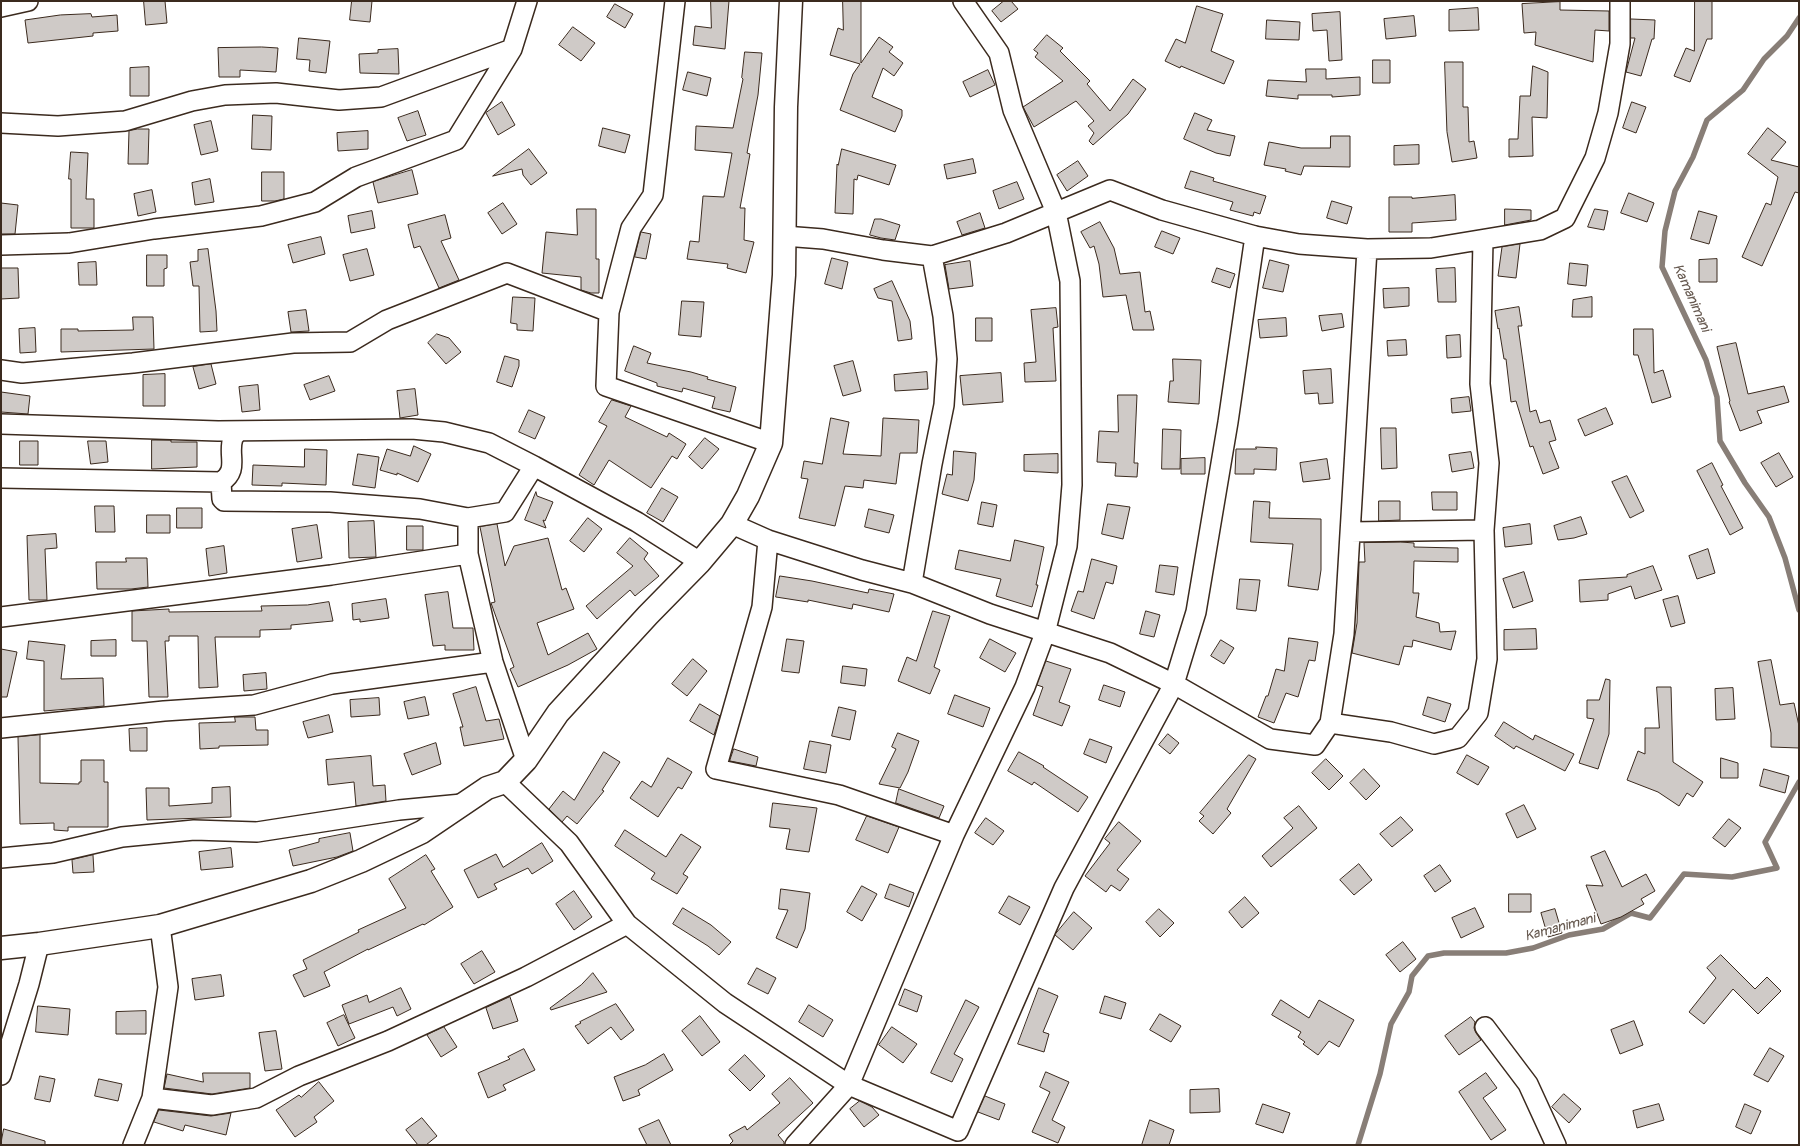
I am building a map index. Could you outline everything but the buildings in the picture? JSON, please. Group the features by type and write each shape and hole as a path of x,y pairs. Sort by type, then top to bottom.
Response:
{"street":[{"path":"1,7 28,1"},
{"path":"1,245 69,243 154,229 261,216 315,202 356,177 456,140 512,49 527,1"},
{"path":"675,1 653,195 631,228 609,312 606,386 772,443"},
{"path":"1,948 39,944 160,926 311,881 360,862 422,832 487,788 505,782 526,760 558,713 648,615 700,562 732,524 748,496 772,443 784,275 786,107 791,1"},
{"path":"795,1145 849,1085 954,835 1026,687 1044,633 1067,546 1072,485 1070,281 1056,212 1013,110 999,53 963,1"},
{"path":"784,236 823,239 883,250 932,256 1006,233 1110,190 1162,210 1255,236 1299,244 1368,249 1431,248 1540,230 1565,218 1595,158 1608,113 1620,44 1620,1"},
{"path":"1,123 58,126 125,121 192,101 225,95 276,93 339,100 381,97 512,49"},
{"path":"505,782 569,843 627,924 725,1004 849,1085 958,1131 1064,888 1174,684 1196,612 1228,422 1255,236"},
{"path":"1330,723 1391,732 1434,744 1458,738 1478,713 1488,659 1484,530 1489,462 1480,384 1483,240"},
{"path":"732,524 768,540 862,570 912,583 1044,633 1110,653 1174,684 1270,739 1314,745 1330,723 1344,634 1368,249"},
{"path":"912,583 932,464 945,398 947,359 943,316 932,256"},
{"path":"1,370 22,373 133,363 292,343 350,342 388,320 507,273 609,312"},
{"path":"1,424 239,431 412,429 444,432 489,443 637,522 700,562"},
{"path":"1,478 221,482 228,478 231,472 233,439 239,431"},
{"path":"221,482 222,499 224,501 330,502 420,509 468,518 505,512 534,466"},
{"path":"468,518 468,554 493,662 526,760"},
{"path":"1351,532 1484,530"},
{"path":"768,540 762,607 716,769 839,795 954,835"},
{"path":"1,617 331,575 468,554"},
{"path":"1,728 156,711 254,705 332,684 493,662"},
{"path":"1,858 53,853 122,837 194,830 257,832 399,810 462,804"},
{"path":"152,1098 212,1105 256,1098 300,1076 388,1041 519,980 627,924"},
{"path":"133,1145 152,1098 168,987 160,926"},
{"path":"1,1074 19,1020 39,944"},
{"path":"1485,1027 1528,1084 1556,1145"}],"waterway":[{"name":"Kamanimani","path":"1799,18 1787,36 1764,59 1743,90 1707,120 1693,157 1675,191 1665,231 1662,267 1706,360 1717,397 1720,441 1745,483 1769,517 1785,558 1799,610"},
{"name":"Kamanimani","path":"1358,1145 1380,1074 1391,1024 1409,992 1412,976 1428,956 1444,953 1506,953 1533,948 1569,935 1603,929 1631,913 1650,918 1684,874 1732,877 1777,868 1765,842 1799,782"}]}
